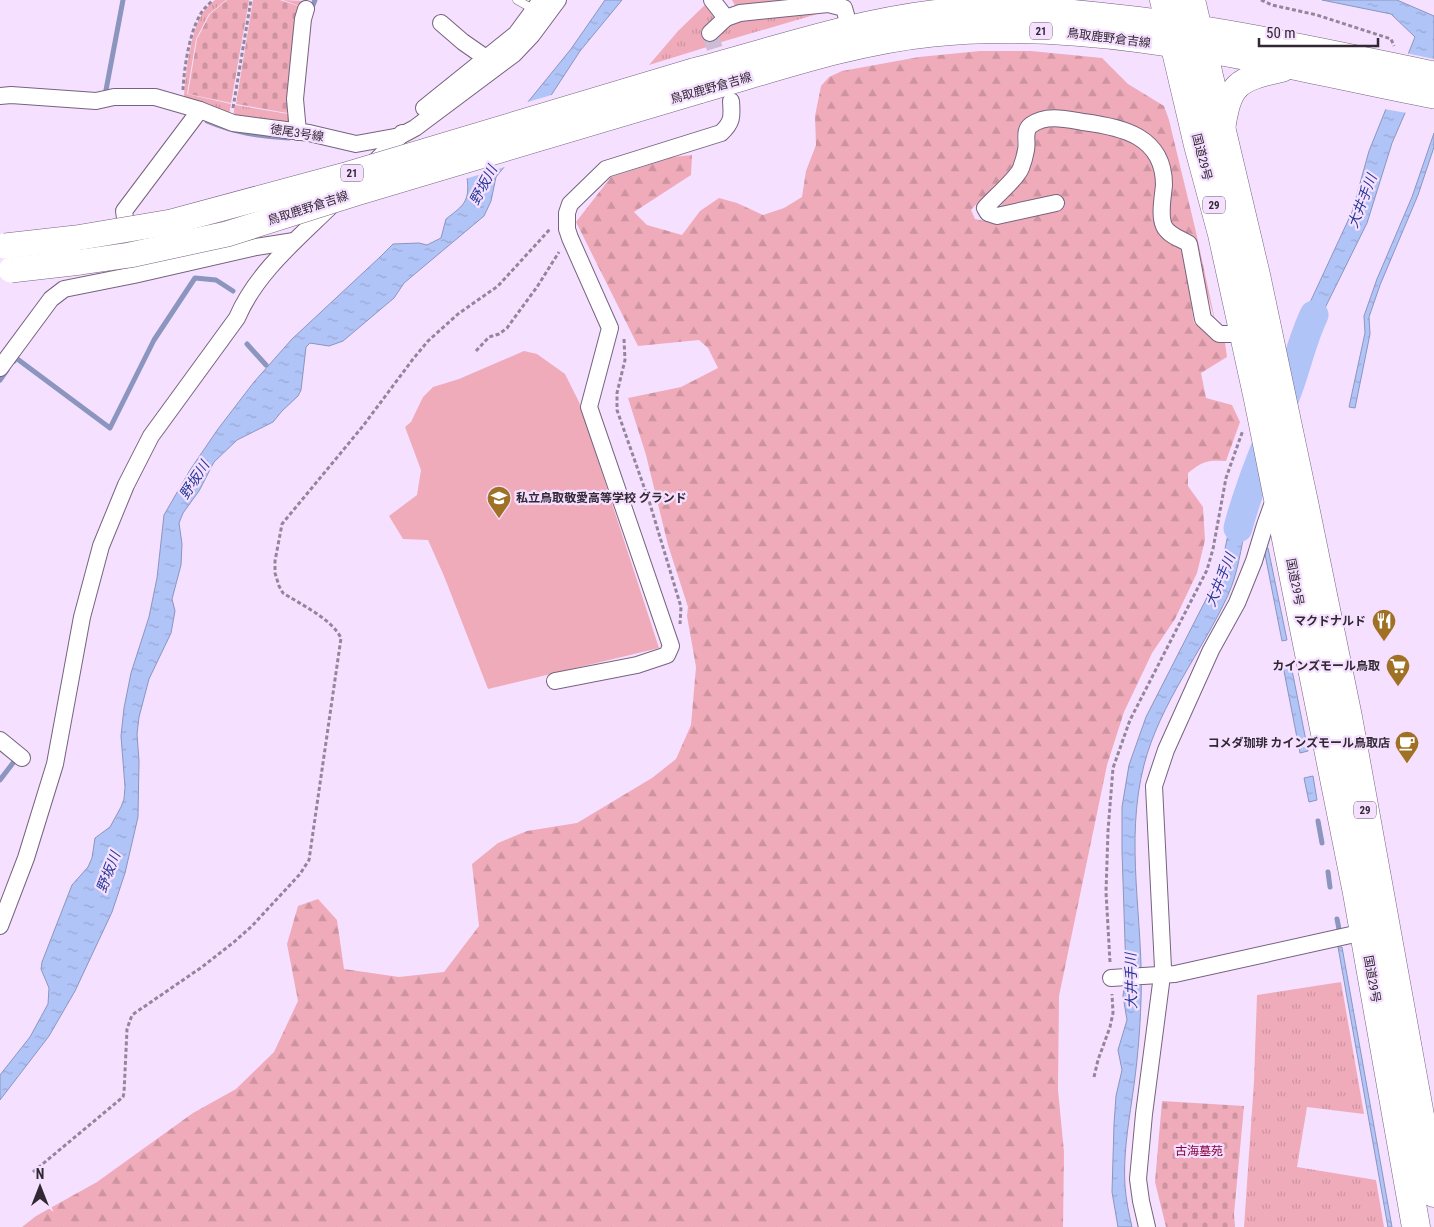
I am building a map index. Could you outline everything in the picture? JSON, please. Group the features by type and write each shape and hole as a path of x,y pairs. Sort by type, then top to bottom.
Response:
{"highway":[{"name":"国道29号","path":"1191,0 1182,29 1198,145 1222,234 1260,404 1364,932 1416,1227"},
{"name":"国道29号","path":"1182,29 1222,133 1276,367 1348,717 1434,1193"}],"main road":[{"path":"1062,10 1124,0"},
{"name":"鳥取鹿野倉吉線","path":"6,270 130,255 227,234 366,190 850,29 911,16 954,11 1019,8 1062,10 1182,29 1389,73 1432,88"},
{"name":"鳥取鹿野倉吉線","path":"2,246 76,238 171,222 696,81 891,40 931,34 989,30 1050,31 1096,35 1182,29 1291,67 1389,73"},
{"path":"1222,133 1225,113 1230,98 1241,82 1252,77 1291,67"}],"street":[{"path":"0,926 26,858 55,764 82,616 101,546 126,485 151,436 238,318 245,299 284,251 400,136 415,128 514,54 532,35 558,0"},
{"path":"712,0 726,18"},
{"path":"710,34 726,18 740,13 828,4 844,8 850,29"},
{"path":"400,136 408,121 516,34 537,5"},
{"path":"298,132 295,99 303,19 306,9"},
{"path":"441,23 486,58"},
{"name":"徳尾3号線","path":"0,96 11,95 96,101 114,97 156,97 200,110 230,122 309,133 356,144 400,136"},
{"path":"555,681 637,665 667,656 671,646 589,407 610,328 570,238 567,221 570,204 606,169 721,134 730,126 732,115 731,101"},
{"path":"134,275 124,211 200,110"},
{"path":"1056,204 997,216 988,213 985,208 1021,171 1027,148 1026,134 1030,126 1042,119 1055,118 1112,126 1130,132 1151,146 1158,157 1163,171 1162,219 1165,228 1172,235 1189,244 1203,319 1219,334 1244,334"},
{"path":"0,368 52,299 64,289 256,247 294,241"},
{"path":"1147,1227 1138,1179 1144,1114 1162,976 1154,786 1166,750 1211,650 1238,603 1254,561 1275,484"},
{"path":"0,740 22,758"},
{"path":"1111,978 1162,976 1364,932"}],"lane":[{"path":"517,0 537,5"}],"path":[{"path":"182,105 183,81 195,26 204,9 213,0"},
{"path":"230,122 251,0"},
{"path":"1261,0 1272,5 1317,15 1391,39 1394,45 1389,73"},
{"path":"33,1172 123,1097 127,1029 132,1015 202,967 252,926 300,874 308,860 341,638 330,624 283,593 279,586 275,573 275,561 282,524 363,426 412,359 458,314 498,286 549,229 567,221"},
{"path":"476,351 489,337 499,334 507,328 537,288 556,256 570,238"},
{"path":"607,320 620,327 625,347 625,360 617,392 620,420 650,504 681,607 679,633 671,646"},
{"path":"1094,1078 1113,1013 1106,892 1113,768 1130,720 1207,570 1213,549 1226,478 1242,431 1260,404"}],"green space":[{"path":"215,0 226,0 209,14 196,39 187,94 231,104 229,115 184,99 187,67 194,32 202,14"},
{"path":"227,0 249,0 231,103 188,94 197,39 210,14"},
{"path":"253,0 280,0 298,6 295,16 287,113 236,104"},
{"path":"283,0 304,1 302,6 293,126 233,117 235,105 288,114 288,97 299,6"},
{"path":"710,0 721,16 701,33 707,47 649,65 678,31"},
{"path":"732,0 812,0 737,9"},
{"path":"831,10 718,43 721,31 741,18"},
{"path":"980,51 1031,51 1102,58 1128,84 1164,106 1196,232 1216,325 1191,234 1172,229 1167,221 1170,181 1161,153 1149,135 1129,124 1050,111 1028,118 1020,126 1018,132 1016,161 1000,181 971,210 975,219 1003,221 1003,218 1059,206 1057,200 997,212 1031,166 1034,135 1043,124 1115,133 1133,141 1153,161 1159,179 1156,213 1158,227 1163,235 1179,247 1184,255 1194,323 1225,343 1227,357 1201,373 1206,398 1232,405 1240,422 1226,461 1206,462 1188,473 1188,486 1203,507 1205,540 1197,573 1175,619 1152,653 1124,712 1107,765 1059,996 1058,1090 1064,1152 1063,1227 22,1227 36,1216 97,1182 193,1113 236,1089 274,1052 298,1001 287,944 298,906 318,899 337,920 344,969 399,977 444,972 479,926 472,864 498,843 527,831 577,823 652,778 676,759 691,725 696,667 687,616 688,607 668,545 646,455 628,398 681,387 718,368 708,348 699,340 638,346 576,222 611,177 673,157 692,155 691,175 634,212 647,225 682,235 700,211 719,198 737,203 763,215 784,208 802,197 806,171 816,145 815,116 821,86 829,77 842,71 919,57"},
{"name":"私立鳥取敬愛高等学校 グランド","path":"524,351 537,354 565,374 579,402 659,648 488,689 428,540 403,539 389,516 417,495 421,470 405,427 411,422 423,397 433,387 459,379"},
{"path":"1341,982 1364,1114 1307,1107 1297,1167 1376,1180 1384,1227 1244,1227 1254,1081 1257,995"},
{"name":"古海墓苑","path":"1162,1101 1244,1106 1234,1214 1235,1227 1166,1227 1155,1182"}],"water":[{"name":"野坂川","path":"605,0 622,0 580,51 496,177 491,201 484,216 404,283 394,298 343,341 329,346 310,343 306,347 301,390 298,396 273,422 237,440 214,462 199,491 183,513 179,523 182,544 181,565 172,599 175,611 171,633 149,679 139,717 137,734 139,761 138,817 125,873 112,912 75,991 49,1036 0,1100 0,1075 30,1037 48,1004 49,988 41,969 42,962 72,885 88,867 92,858 95,838 110,827 124,799 125,787 121,736 124,708 131,673 149,617 157,578 164,515 190,470 218,429 254,382 292,339 393,244 419,243 427,245 441,238 446,219 461,206 466,198 468,192 467,177 571,49"},
{"path":"1322,0 1397,0 1434,16 1434,61 1405,113 1392,143 1367,223 1323,312 1306,358 1293,344 1307,309 1352,212 1369,151 1415,37 1391,14"},
{"path":"1434,133 1434,147 1418,195 1380,285 1369,317 1370,334 1355,408 1349,407 1365,333 1364,316 1377,279 1412,197"},
{"path":"1243,483 1256,496 1248,518 1237,569 1231,587 1218,616 1160,720 1144,765 1138,794 1135,853 1141,1000 1137,1062 1125,1164 1125,1191 1132,1227 1118,1227 1112,1192 1116,1096 1122,1070 1118,1050 1127,1020 1123,996 1126,972 1122,807 1129,765 1146,717 1220,572 1232,516"},
{"path":"1268,548 1287,640 1282,641 1264,549"},
{"path":"1291,665 1308,751 1300,753 1283,666"},
{"path":"1313,776 1317,800 1309,802 1304,778"},
{"path":"1338,947 1342,947 1392,1227 1388,1227"}],"pier":[{"path":"1406,53 1434,59 1434,66 1407,113 1384,109"},
{"path":"555,94 508,166 465,179 465,176 524,103"}],"waterway":[{"path":"106,90 123,0"},
{"path":"311,10 315,0"},
{"path":"207,121 247,133 289,138"},
{"path":"14,361 16,358 110,428 154,340 195,278 216,280 233,291"},
{"name":"大井手川","path":"1238,528 1249,491 1314,315"},
{"path":"247,344 266,365"},
{"path":"0,380 7,370"},
{"path":"0,780 16,759"},
{"path":"1318,821 1322,843"},
{"path":"1328,872 1330,887"},
{"path":"1337,919 1339,929"}],"tunnel":[{"path":"710,33 722,72"}],"place":[{"name":"私立鳥取敬愛高等学校 グランド","path":"499,519"},
{"name":"マクドナルド","path":"1384,642"},
{"name":"カインズモール鳥取","path":"1398,687"},
{"name":"コメダ珈琲 カインズモール鳥取店","path":"1407,764"}]}
